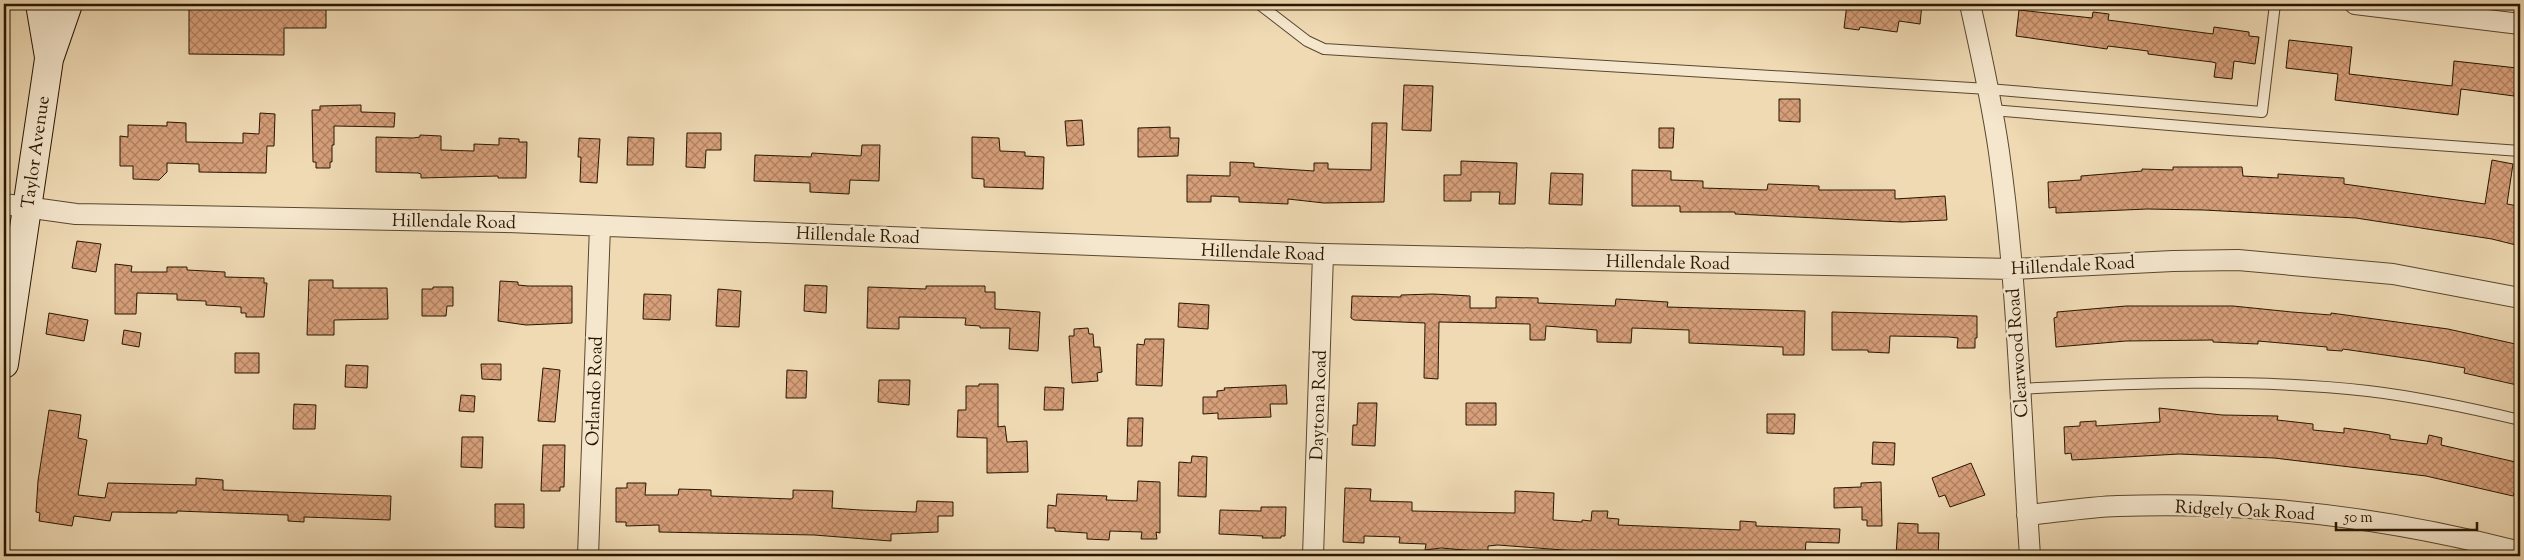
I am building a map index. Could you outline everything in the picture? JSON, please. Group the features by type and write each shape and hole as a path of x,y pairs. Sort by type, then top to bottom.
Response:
{"main road":[{"name":"Taylor Avenue","path":"40,4 49,59"},
{"name":"Taylor Avenue","path":"4,364 15,205 49,59 68,4"}],"street":[{"name":"Clearwood Road","path":"1970,4 1992,110 2004,191 2012,269 2030,556"},
{"path":"2355,4 2490,12 2520,24"},
{"name":"Hillendale Road","path":"15,205 76,214 505,222 1323,254 2012,269 2173,261 2238,260 2393,274 2520,298"},
{"name":"Orlando Road","path":"588,556 600,226"},
{"name":"Daytona Road","path":"1313,556 1323,254"},
{"name":"Ridgely Oak Road","path":"2027,515 2116,506 2202,506 2275,510 2402,526 2476,540 2520,552"}],"lane":[{"path":"1259,4 1307,41 1324,49 1988,89 2262,112 2275,4"},
{"path":"1992,110 2219,130 2520,151"},
{"path":"2019,389 2136,383 2255,383 2367,391 2450,403 2520,420"}],"building":[{"path":"189,4 326,4 326,28 284,28 284,55 189,54"},
{"path":"1847,4 1922,4 1920,24 1899,21 1897,32 1860,27 1859,30 1844,28"},
{"path":"2019,10 2092,18 2093,12 2109,14 2108,20 2213,34 2214,27 2249,32 2249,36 2259,37 2255,64 2234,61 2232,79 2214,77 2216,63 2212,62 2148,54 2148,51 2108,46 2107,49 2016,36"},
{"path":"2289,40 2352,47 2349,74 2452,86 2454,61 2517,68 2514,96 2461,89 2458,115 2335,100 2338,74 2286,68"},
{"path":"1404,85 1433,86 1431,131 1402,130"},
{"path":"1779,99 1800,99 1800,122 1779,121"},
{"path":"361,105 361,112 395,113 394,127 334,126 334,145 332,145 330,168 316,168 316,162 313,162 312,110 320,110 320,106"},
{"path":"260,113 275,114 274,146 267,146 266,173 199,172 199,164 167,163 167,172 159,180 133,179 133,166 120,166 120,136 128,137 128,125 167,126 167,122 186,123 186,142 243,143 243,133 259,134"},
{"path":"1082,120 1084,145 1067,146 1065,121"},
{"path":"1372,123 1387,123 1384,202 1324,203 1288,199 1288,204 1239,202 1239,197 1211,196 1211,202 1187,202 1187,175 1230,176 1230,162 1254,163 1254,167 1314,171 1314,163 1328,163 1328,169 1371,170"},
{"path":"1170,127 1170,138 1179,138 1178,156 1138,157 1138,128"},
{"path":"1659,128 1674,128 1673,148 1659,148"},
{"path":"687,133 721,133 721,150 706,150 705,168 686,167"},
{"path":"420,135 441,136 441,150 474,151 474,144 499,145 499,138 519,139 519,142 527,142 526,178 498,178 498,176 421,178 421,174 418,173 376,172 376,137 413,138 420,137"},
{"path":"628,137 654,138 653,165 627,165"},
{"path":"972,137 999,138 1000,151 1025,152 1025,156 1044,157 1043,189 984,187 984,179 972,178"},
{"path":"579,138 600,139 597,183 580,182 581,157 578,157"},
{"path":"862,145 880,145 879,181 850,180 849,194 810,192 810,183 754,181 755,155 811,157 812,153 861,156"},
{"path":"2492,160 2513,164 2507,204 2518,206 2517,213 2520,213 2520,246 2492,239 2356,218 2147,209 2056,213 2056,207 2049,208 2048,182 2081,180 2081,176 2142,171 2142,169 2173,170 2173,167 2242,167 2243,176 2278,178 2278,174 2344,178 2344,184 2485,204"},
{"path":"1461,161 1517,163 1515,204 1499,204 1500,192 1471,192 1471,201 1444,201 1444,175 1461,175"},
{"path":"1632,170 1671,171 1671,180 1703,181 1703,188 1767,190 1768,184 1819,186 1819,190 1895,190 1895,199 1945,196 1947,220 1902,222 1735,214 1735,212 1680,212 1680,206 1632,206"},
{"path":"1551,173 1583,174 1582,205 1549,204"},
{"path":"77,241 101,244 96,272 72,268"},
{"path":"115,264 132,266 131,272 167,272 167,267 187,267 187,270 225,272 225,277 264,278 264,283 267,283 264,317 246,317 246,313 241,313 241,307 206,305 206,301 177,300 177,294 137,293 136,314 115,314"},
{"path":"309,280 333,280 333,288 387,288 388,319 334,320 334,335 307,335"},
{"path":"500,281 518,282 518,285 528,286 572,286 572,323 526,325 498,321"},
{"path":"805,285 827,286 826,313 804,311"},
{"path":"926,286 985,286 985,292 995,292 995,309 1040,312 1038,351 1009,349 1010,328 980,328 980,326 965,325 966,318 899,317 899,329 867,328 868,287 926,289"},
{"path":"433,287 453,287 453,306 447,306 446,316 422,316 422,289 433,289"},
{"path":"718,289 741,291 739,327 716,326"},
{"path":"644,294 671,295 670,320 643,319"},
{"path":"1401,295 1470,296 1470,308 1496,308 1496,297 1538,298 1538,303 1615,306 1616,299 1668,302 1667,307 1805,311 1804,355 1783,355 1783,347 1689,343 1689,330 1632,328 1631,343 1597,342 1597,330 1546,326 1545,340 1530,340 1530,324 1439,322 1438,379 1424,378 1425,323 1354,320 1351,318 1352,296 1401,297"},
{"path":"1179,303 1209,305 1208,329 1178,327"},
{"path":"2126,306 2233,306 2331,315 2331,313 2448,329 2520,345 2520,374 2517,385 2464,373 2465,368 2426,361 2343,349 2342,351 2327,350 2327,347 2258,341 2258,344 2213,342 2213,340 2126,341 2056,347 2054,318 2057,317 2057,312"},
{"path":"1832,312 1977,316 1975,348 1957,348 1958,338 1890,336 1889,353 1868,352 1868,350 1832,350"},
{"path":"49,313 88,320 84,341 46,334"},
{"path":"1088,328 1089,334 1093,334 1094,347 1100,347 1102,372 1097,373 1098,381 1072,383 1069,336 1074,336 1074,329"},
{"path":"124,330 141,333 139,347 122,344"},
{"path":"1145,339 1164,339 1162,386 1136,385 1137,344 1144,345"},
{"path":"235,353 259,353 259,373 235,373"},
{"path":"481,364 501,364 501,380 482,379"},
{"path":"346,365 368,366 367,388 345,387"},
{"path":"543,368 560,370 555,422 538,421"},
{"path":"787,370 807,371 806,398 786,398"},
{"path":"879,380 910,380 909,405 878,402"},
{"path":"979,384 998,384 998,427 1005,426 1007,442 1027,441 1028,472 987,473 987,438 957,437 958,410 966,410 966,386 979,386"},
{"path":"1286,385 1287,404 1270,404 1271,417 1218,419 1218,413 1203,414 1203,397 1217,397 1217,391 1225,390 1224,388"},
{"path":"1045,387 1064,388 1063,410 1044,410"},
{"path":"461,395 475,396 474,412 459,411"},
{"path":"1358,403 1377,403 1375,446 1352,445 1353,425 1357,425"},
{"path":"1466,403 1496,403 1496,425 1466,425"},
{"path":"294,404 316,405 315,429 293,429"},
{"path":"2159,408 2222,415 2278,416 2277,420 2313,424 2313,430 2344,433 2344,428 2390,435 2390,439 2427,444 2429,435 2442,438 2441,445 2520,463 2520,482 2518,491 2515,491 2513,496 2426,476 2274,458 2179,454 2072,460 2071,453 2065,454 2064,427 2080,426 2080,422 2096,421 2096,426 2160,422"},
{"path":"49,410 81,415 78,438 87,440 78,495 105,498 108,483 196,485 196,478 223,480 223,490 391,496 390,520 304,517 304,522 288,521 288,515 177,511 177,513 112,512 110,521 74,516 72,526 39,521 40,513 36,512 38,481"},
{"path":"1767,414 1795,414 1794,434 1767,433"},
{"path":"1128,418 1143,418 1142,446 1127,446"},
{"path":"462,437 483,437 482,468 461,467"},
{"path":"1873,442 1895,443 1894,465 1872,464"},
{"path":"543,445 565,445 564,487 560,487 560,491 541,491"},
{"path":"1192,456 1207,457 1206,497 1178,496 1179,462 1191,463"},
{"path":"1971,463 1985,495 1950,507 1945,495 1939,497 1932,478"},
{"path":"1138,481 1160,482 1160,533 1156,532 1157,539 1141,539 1142,532 1110,531 1109,540 1087,539 1087,533 1055,531 1055,528 1047,528 1048,505 1056,506 1057,494 1107,496 1106,500 1137,501"},
{"path":"1881,482 1882,526 1867,526 1867,520 1862,520 1862,507 1834,508 1834,488 1861,487 1861,483"},
{"path":"627,483 646,483 645,495 678,495 679,489 711,490 711,496 791,499 793,498 793,490 833,491 832,508 860,510 916,512 917,501 953,502 953,516 938,516 938,532 891,534 891,541 814,535 659,532 659,525 626,526 626,522 616,522 616,488 627,488"},
{"path":"1345,488 1371,489 1370,501 1412,502 1412,511 1515,513 1515,491 1554,493 1553,520 1591,521 1592,511 1608,511 1607,518 1619,519 1618,525 1740,530 1740,521 1756,522 1756,526 1840,529 1839,543 1806,542 1805,554 1712,556 1591,550 1591,552 1498,545 1488,546 1488,552 1441,548 1425,550 1426,544 1399,543 1400,537 1364,536 1364,543 1343,542"},
{"path":"495,504 524,504 524,528 495,527"},
{"path":"1261,507 1286,507 1285,536 1281,536 1281,538 1262,538 1263,536 1219,534 1220,510 1261,511"},
{"path":"1898,523 1918,524 1918,533 1939,533 1938,556 1896,556"}]}
